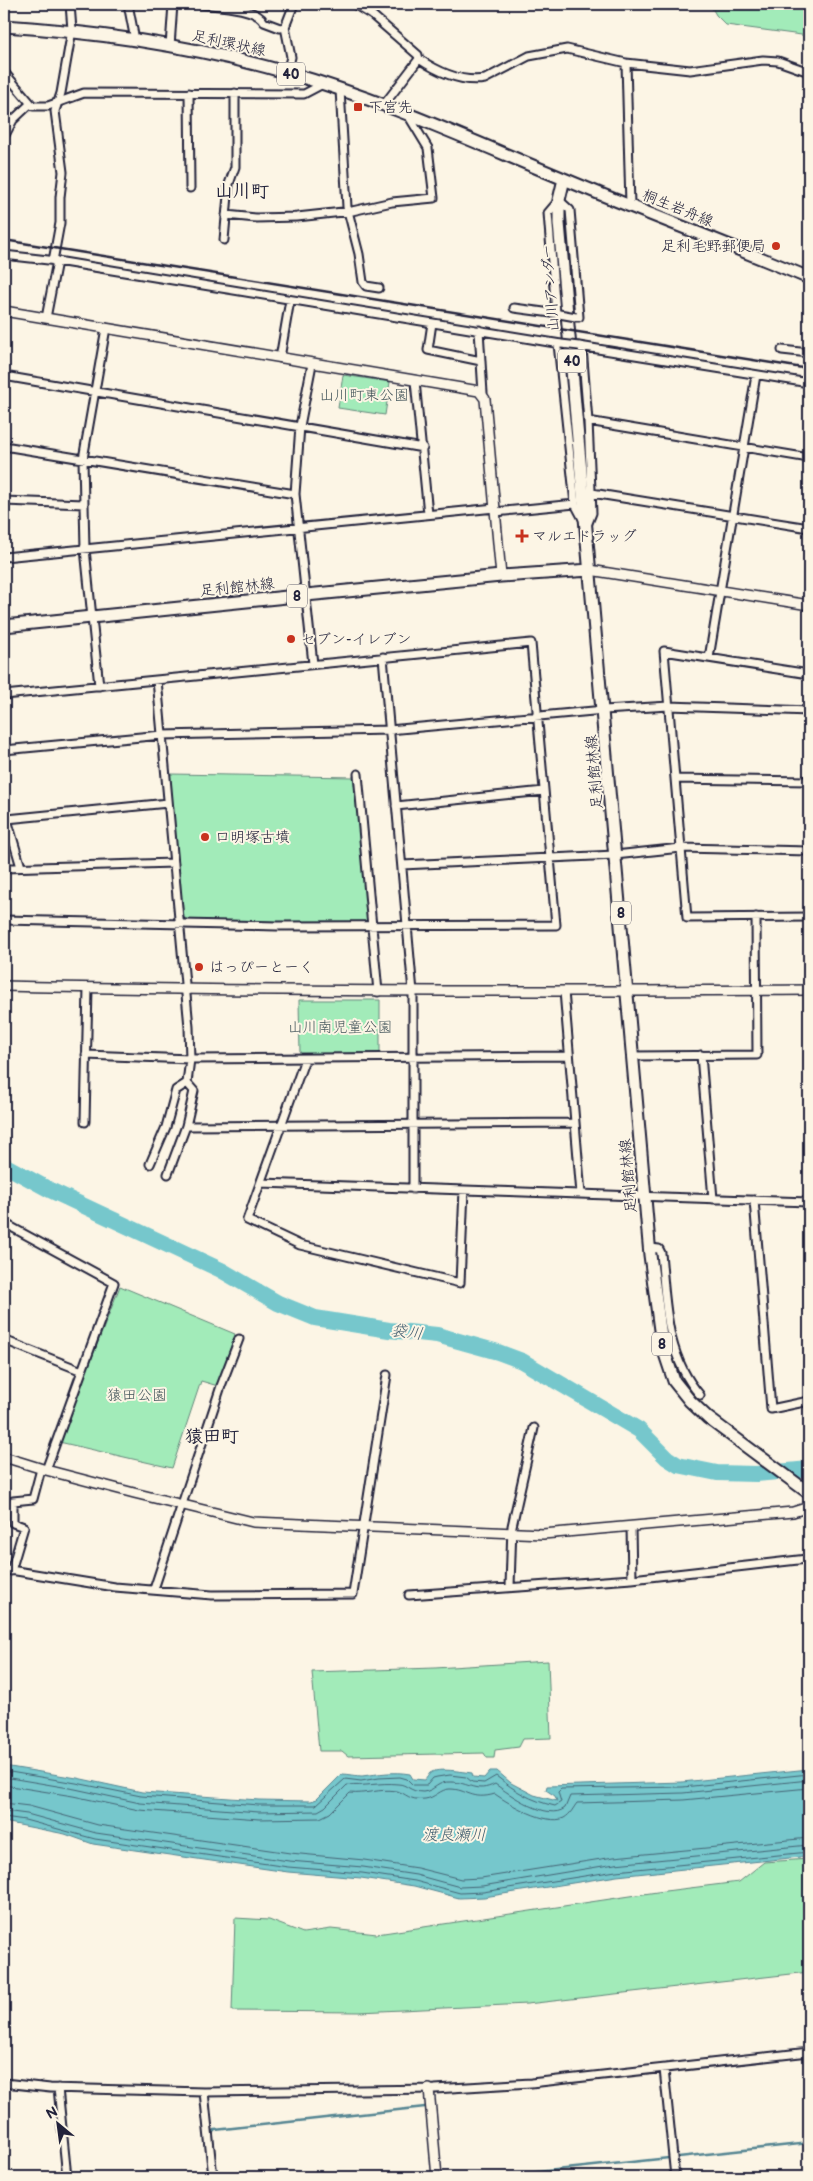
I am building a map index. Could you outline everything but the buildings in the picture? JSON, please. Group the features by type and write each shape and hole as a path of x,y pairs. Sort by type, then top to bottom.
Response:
{"main road":[{"name":"足利環状線","path":"4,26 72,30 136,40 287,72 478,142 564,179"},
{"name":"桐生岩舟線","path":"564,179 809,278"},
{"name":"40","path":"559,200 564,179"},
{"name":"山川アンダー","path":"559,200 559,223 584,499"},
{"name":"40","path":"584,499 590,570"},
{"name":"足利館林線","path":"4,626 501,576 590,570 604,710 645,1196 662,1345 674,1381 681,1391 708,1418 809,1492"}],"street":[{"path":"46,318 60,223 60,197 63,172 55,111 72,30 70,4"},
{"path":"128,4 136,40"},
{"path":"170,46 173,4"},
{"path":"201,4 249,11 261,16 264,22 280,28 285,27"},
{"path":"287,72 291,57 285,27 294,4"},
{"path":"354,4 383,24 418,55 419,59 441,73 477,81 485,80 529,56 568,49 577,50 594,57 626,63 690,70 763,60 778,61 809,72"},
{"path":"384,106 419,59"},
{"path":"626,63 630,205"},
{"path":"4,72 33,106 48,106 84,94 304,94 323,84"},
{"path":"340,90 349,211 363,282 366,286 379,288"},
{"path":"189,93 190,188"},
{"path":"224,240 229,184 235,167 235,93"},
{"path":"4,137 13,120 30,104"},
{"path":"226,215 256,218 296,217 349,211 392,202 434,198 428,148 408,115"},
{"path":"514,308 579,317 570,210 559,200 548,213 558,313"},
{"path":"4,255 55,261 809,383"},
{"path":"280,358 290,300"},
{"path":"4,311 483,394"},
{"path":"432,323 428,350 482,361"},
{"path":"99,686 85,549 83,458 106,328"},
{"path":"478,330 501,576"},
{"path":"560,344 584,499"},
{"path":"580,347 588,421 584,499"},
{"path":"782,350 809,353"},
{"path":"312,364 300,426 295,494 313,664"},
{"path":"708,658 734,515 756,375"},
{"path":"4,376 423,448"},
{"path":"415,381 428,514"},
{"path":"588,421 809,458"},
{"path":"4,446 295,494"},
{"path":"4,557 428,514 495,510 584,499 734,515 809,528"},
{"path":"4,501 84,504"},
{"path":"590,570 809,605"},
{"path":"4,695 531,643 556,925 372,926 4,920"},
{"path":"809,674 664,651 688,918 809,917"},
{"path":"382,657 413,992 413,1189"},
{"path":"157,680 186,990 190,1059 187,1083 194,1091 186,1126 168,1174"},
{"path":"4,750 162,735 389,730 604,710 669,706 809,711"},
{"path":"358,774 378,992"},
{"path":"675,779 809,781"},
{"path":"396,806 544,791"},
{"path":"7,819 168,803"},
{"path":"4,809 21,867"},
{"path":"402,865 615,855 681,848 809,851"},
{"path":"4,868 174,863"},
{"path":"632,1056 757,1055 756,917"},
{"path":"4,986 378,992 809,990"},
{"path":"85,1122 88,988"},
{"path":"564,991 581,1194"},
{"path":"86,1055 190,1059 569,1056"},
{"path":"701,1056 713,1199"},
{"path":"305,1059 246,1220 300,1245 460,1284 464,1190"},
{"path":"150,1164 166,1127 176,1090 187,1083"},
{"path":"186,1126 574,1123"},
{"path":"261,1183 809,1202"},
{"path":"754,1200 771,1409 809,1402"},
{"path":"4,1223 114,1283 33,1499 13,1501 13,1523 24,1527 7,1570 116,1587 212,1595 353,1594 386,1375"},
{"path":"650,1248 659,1249 661,1253 667,1317 677,1359 686,1376 700,1395"},
{"path":"154,1589 239,1339"},
{"path":"4,1340 82,1371"},
{"path":"510,1586 511,1534 534,1428"},
{"path":"4,1457 43,1469 253,1522 511,1534 557,1534 793,1512 809,1507"},
{"path":"631,1527 632,1579"},
{"path":"409,1595 510,1586 632,1579 807,1559"},
{"path":"4,2083 58,2088 204,2092 429,2089 531,2083 809,2052"},
{"path":"664,2069 675,2177"},
{"path":"58,2088 67,2177"},
{"path":"429,2089 438,2177"},
{"path":"204,2092 213,2177"}],"green space":[{"path":"710,4 809,4 809,36 726,25 716,15"},
{"name":"山川町東公園","path":"343,375 390,382 385,415 338,408"},
{"path":"170,774 354,777 368,923 188,920 182,916"},
{"name":"山川南児童公園","path":"299,1000 380,1000 380,1053 300,1054"},
{"name":"猿田公園","path":"120,1286 235,1334 218,1386 201,1381 172,1468 59,1442"},
{"path":"548,1661 551,1738 523,1739 519,1747 495,1750 494,1758 487,1758 484,1753 348,1756 342,1751 319,1751 312,1672 435,1668"},
{"path":"809,1859 809,1972 527,2004 360,2012 232,2011 235,1918 269,1920 303,1933 331,1929 377,1934 657,1892 739,1882 764,1862"}],"water":[{"name":"渡良瀬川","path":"4,1766 77,1778 142,1792 259,1800 311,1801 317,1799 342,1774 362,1776 404,1773 410,1774 413,1779 425,1780 430,1773 439,1770 472,1773 473,1777 484,1778 490,1771 497,1771 511,1783 534,1795 557,1801 555,1796 546,1790 547,1786 682,1782 809,1769 809,1856 617,1876 484,1897 459,1898 414,1886 361,1878 288,1872 93,1844 65,1834 4,1822"}],"waterway":[{"name":"袋川","path":"4,1165 50,1190 221,1270 278,1303 315,1318 389,1330 437,1335 498,1352 522,1361 639,1430 667,1458 678,1465 717,1473 756,1474 809,1469"},
{"path":"217,2177 212,2133 215,2130 425,2107"},
{"path":"491,2177 809,2143"}],"railway":[{"path":"4,240 809,369"}],"place":[{"name":"下宮先","path":"358,107"},
{"name":"足利毛野郵便局","path":"776,246"},
{"name":"マルエドラッグ","path":"522,536"},
{"name":"セブン-イレブン","path":"291,639"},
{"name":"口明塚古墳","path":"205,837"},
{"name":"はっぴーとーく","path":"199,967"}],"district":[{"name":"山川町","path":"242,191"},
{"name":"猿田町","path":"212,1436"}]}
